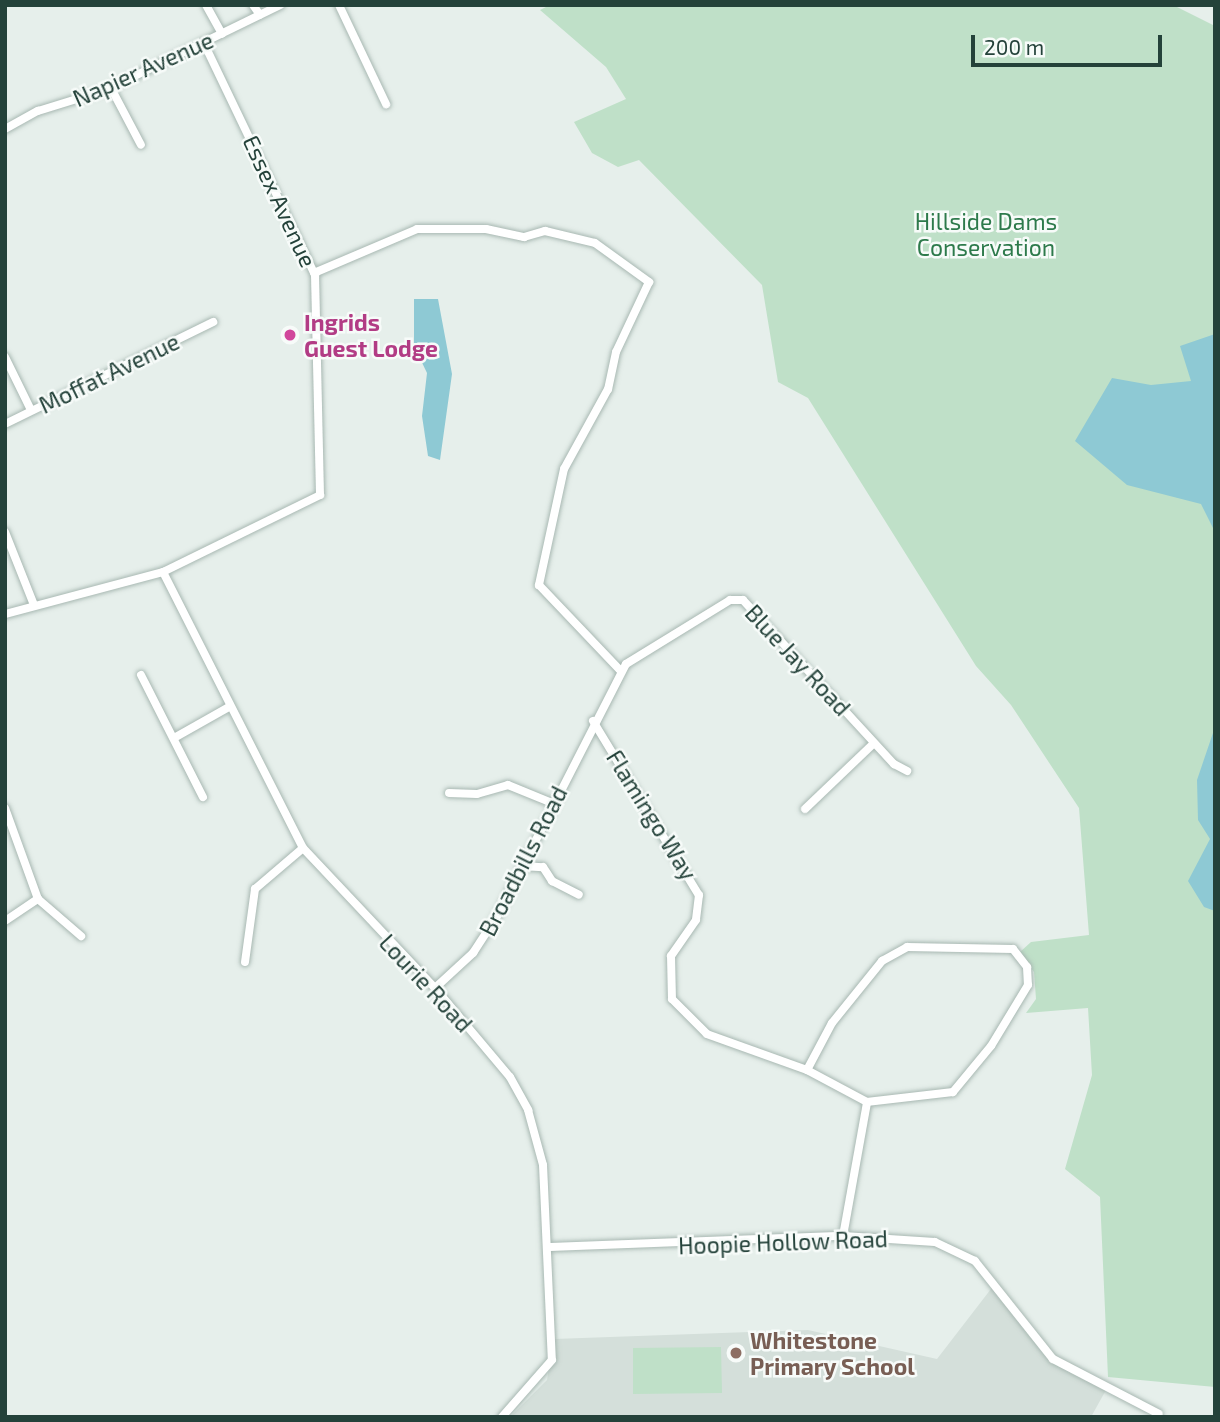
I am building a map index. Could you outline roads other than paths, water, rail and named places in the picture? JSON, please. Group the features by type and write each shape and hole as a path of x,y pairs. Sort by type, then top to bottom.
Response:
{"street":[{"path":"206,5 222,34"},
{"path":"253,5 260,15"},
{"name":"Napier Avenue","path":"5,129 38,111 111,88 280,5"},
{"path":"339,5 386,104"},
{"name":"Essex Avenue","path":"163,572 320,495 314,273 204,43"},
{"path":"111,88 141,145"},
{"path":"314,273 417,229 486,229 524,237 545,231 595,243 649,282 615,352 608,388 564,469 539,585 621,671"},
{"name":"Moffat Avenue","path":"5,424 213,322"},
{"path":"5,358 32,410"},
{"path":"5,532 34,605"},
{"path":"5,614 163,572"},
{"name":"Lourie Road","path":"163,572 229,707 303,848 435,988 510,1077 528,1110 543,1165 550,1247 551,1364 502,1417"},
{"name":"Blue Jay Road","path":"593,721 621,671 664,636 739,599 874,743 907,771"},
{"path":"141,675 203,797"},
{"path":"174,738 229,707"},
{"name":"Broadbills Road","path":"435,988 483,940 593,721"},
{"name":"Flamingo Way","path":"593,721 699,895 699,912 668,966 672,999 707,1034 807,1070 867,1102"},
{"path":"805,809 874,743"},
{"path":"449,793 477,794 508,785 552,803"},
{"path":"5,808 38,899 81,936"},
{"path":"244,962 255,889 303,848"},
{"path":"521,866 543,867 552,881 579,895"},
{"path":"5,922 38,899"},
{"path":"807,1070 832,1023 890,953 907,947 1013,949 1027,968 1024,996 957,1087 932,1098 867,1102 842,1236"},
{"name":"Hoopie Hollow Road","path":"550,1247 842,1236 915,1239 965,1254 1053,1359 1159,1414"}],"water":[{"path":"414,299 438,299 452,374 440,460 428,456 422,416 427,373 414,346"},
{"path":"1215,334 1215,532 1201,504 1127,485 1075,441 1112,378 1151,385 1191,381 1180,346"},
{"path":"1215,727 1215,911 1204,907 1188,881 1210,839 1198,820 1197,780"}],"place":[{"name":"Ingrids Guest Lodge","path":"290,335"},
{"name":"Whitestone Primary School","path":"736,1353"}],"park label":[{"name":"Hillside Dams Conservation","path":"986,234"}]}
